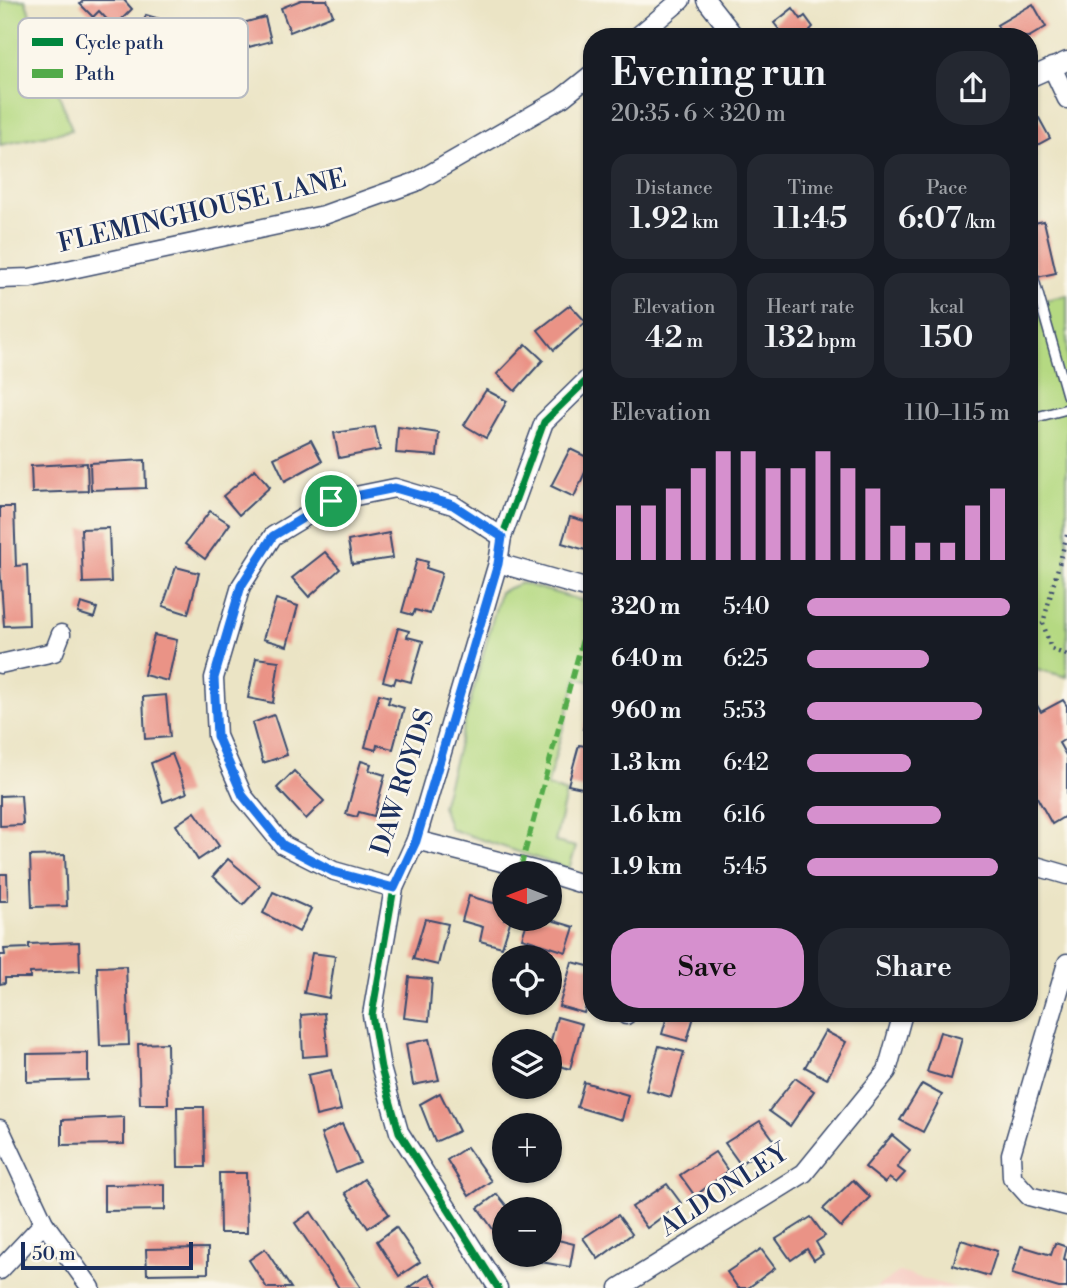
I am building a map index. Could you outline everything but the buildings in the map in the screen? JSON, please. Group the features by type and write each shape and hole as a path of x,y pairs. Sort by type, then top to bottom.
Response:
{"street":[{"path":"648,28 681,0"},
{"path":"706,0 728,28"},
{"path":"1038,74 1059,64 1067,99"},
{"name":"FLEMINGHOUSE LANE","path":"0,279 30,278 324,215 416,182 562,98 583,81"},
{"name":"DAW ROYDS","path":"498,1288 399,1132 381,1068 372,1014 394,888 416,841 498,564 502,537 544,422 583,383"},
{"path":"394,888 334,872 283,845 243,796 217,736 214,678 241,586 273,536 331,501 395,488 453,505 502,537"},
{"path":"498,564 583,588"},
{"path":"0,664 54,652 61,634"},
{"path":"416,841 495,861"},
{"path":"1038,867 1067,875"},
{"path":"562,878 583,884"},
{"path":"1067,963 1011,1154 1012,1177 1029,1196 1067,1206"},
{"name":"ALDONLEY","path":"620,1288 804,1173 887,1070 900,1022"},
{"path":"0,1129 44,1223 91,1288"},
{"path":"0,1270 44,1223"}],"lane":[{"path":"1038,294 1067,395"},
{"path":"1038,417 1067,410"}],"path":[{"path":"1067,535 1043,623 1051,649 1067,655"}],"shaded area":[{"path":"899,1272 957,1288 875,1288"}],"green space":[{"path":"0,0 25,0 32,18 18,18 18,98 60,98 72,130 0,145"},
{"path":"1067,295 1067,677 1038,669 1038,302"},
{"path":"521,583 583,601 583,680 577,678 547,786 566,793 555,842 576,847 569,869 562,867 562,861 545,861 450,829 442,806 500,592"}],"marked path":[{"path":"523,861 583,638"}],"cycle path":[{"path":"498,1288 399,1132 381,1068 372,1015 394,888 416,840 498,563 502,537 544,422 583,384"},
{"path":"394,888 334,871 283,845 243,796 217,736 214,678 241,586 273,536 331,501 395,488 453,505 502,537"}],"route":[{"path":"395,488 453,505 502,537 498,564 416,841 394,888 334,872 283,845 243,796 217,736 214,678 241,586 273,536 331,501 395,488"}]}
